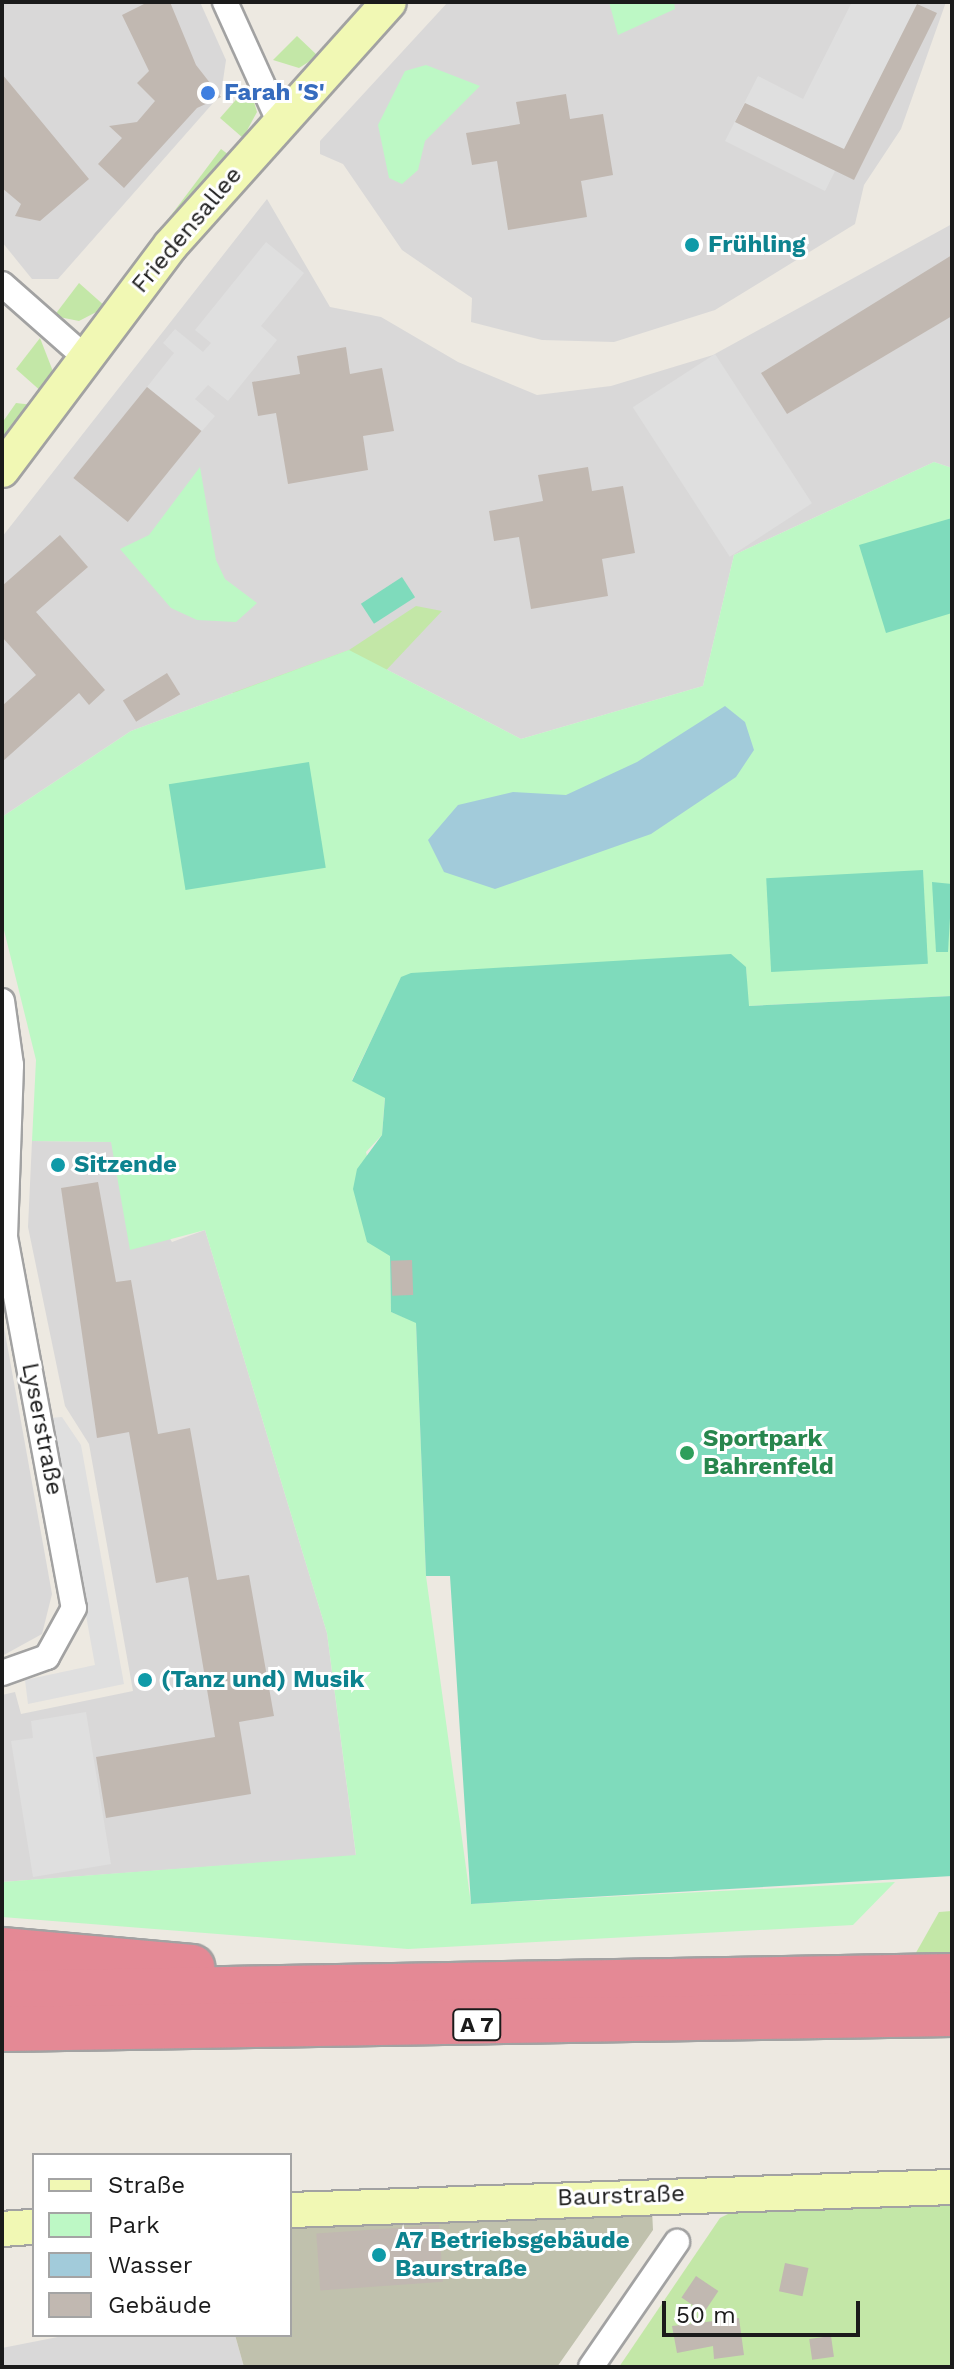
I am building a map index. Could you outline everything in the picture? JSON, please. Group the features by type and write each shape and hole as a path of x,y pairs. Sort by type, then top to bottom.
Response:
{"highway":[{"path":"2,1950 430,1990"},
{"name":"A 7","path":"2,1993 430,1990 952,1976"},
{"name":"A 7","path":"2,2029 952,2014"}],"main road":[{"name":"Friedensallee","path":"2,470 171,245 389,2"},
{"name":"Baurstraße","path":"292,2210 952,2187"},
{"path":"2,2229 32,2227"}],"street":[{"path":"225,2 280,123"},
{"path":"2,284 87,359"},
{"name":"Lyserstraße","path":"2,1001 11,1065 5,1237 74,1608 47,1657 2,1673"},
{"name":"Baurstraße","path":"591,2367 677,2242"}],"shaded area":[{"path":"2,2 200,2 226,60 221,94 58,279 32,279 2,242"},
{"path":"448,2 946,2 901,129 864,185 855,224 715,310 614,342 542,340 471,322 472,298 402,250 343,164 320,154 320,141"},
{"path":"852,2 920,2 825,191 725,141 758,76 803,99"},
{"path":"267,199 330,307 381,317 458,362 537,395 611,386 713,355 952,224 952,468 934,462 734,555 703,686 521,739 349,650 131,731 2,817 2,537"},
{"path":"266,242 304,273 261,326 277,340 228,401 208,385 195,399 215,416 202,431 147,387 174,353 163,343 175,329 203,352 211,343 195,330"},
{"path":"715,354 812,503 730,557 633,407"},
{"path":"32,1141 111,1142 172,1242 205,1230 327,1633 356,1856 2,1882 2,1695 15,1692 21,1714 133,1691 89,1444 65,1406 28,1227"},
{"path":"2,1316 52,1594 42,1634 2,1656"},
{"path":"62,1417 81,1445 124,1684 28,1704 25,1680 95,1665 50,1418"},
{"path":"86,1712 111,1864 33,1877 11,1741 33,1738 31,1721"},
{"path":"651,2189 653,2230 557,2367 244,2367 236,2337 292,2337 292,2202"},
{"path":"58,2337 236,2337 244,2367 2,2367 2,2348"}],"green space":[{"path":"609,2 674,2 675,9 618,35"},
{"path":"297,36 318,56 299,68 273,60"},
{"path":"426,65 480,86 425,141 418,170 402,184 389,178 378,125 405,71"},
{"path":"249,85 257,112 243,138 220,118"},
{"path":"221,149 229,155 158,249 150,243"},
{"path":"79,283 106,307 79,321 54,316"},
{"path":"40,338 54,374 43,393 16,369"},
{"path":"16,403 33,405 2,448 2,423"},
{"path":"934,462 952,468 952,996 748,1006 746,967 401,978 352,1080 385,1097 382,1135 366,1152 390,1255 391,1312 416,1322 426,1576 471,1904 895,1882 853,1925 408,1949 2,1917 2,1882 356,1855 327,1633 205,1230 130,1250 111,1142 32,1141 36,1060 2,922 2,817 131,731 349,650 521,739 703,686 734,555"},
{"path":"200,467 216,560 225,579 257,603 236,622 197,620 171,608 120,549 149,535"},
{"path":"952,518 952,613 886,633 859,545"},
{"path":"402,577 415,597 374,624 361,604"},
{"path":"416,606 442,611 377,680 232,693 349,650"},
{"path":"309,762 326,868 185,890 169,784"},
{"path":"923,870 928,964 771,972 766,878"},
{"path":"932,882 952,884 948,952 936,952"},
{"name":"Sportpark Bahrenfeld","path":"731,954 746,967 749,1006 952,996 952,1876 471,1904 450,1576 426,1576 416,1323 391,1312 390,1256 367,1242 353,1189 357,1169 382,1135 385,1098 352,1081 401,977 411,973"},
{"path":"952,1911 952,1956 913,1958 939,1912"},
{"path":"952,2198 952,2367 619,2367 720,2218 752,2202"}],"water":[{"path":"725,706 745,722 754,750 736,777 651,834 495,889 444,872 428,840 458,805 513,792 566,795 637,762"}],"building":[{"path":"148,2 170,2 196,65 221,97 197,108 124,188 98,164 122,138 109,126 137,122 155,101 137,83 149,71 122,15"},
{"path":"917,4 937,13 854,180 735,122 745,103 844,149"},
{"path":"2,74 89,179 40,221 15,216 21,204 2,188"},
{"path":"566,94 570,119 603,114 613,175 581,181 587,217 508,230 497,161 472,165 466,133 520,124 516,102"},
{"path":"952,255 952,316 787,414 761,373"},
{"path":"346,347 350,374 382,368 394,431 363,436 368,470 288,484 276,413 258,416 252,382 300,374 297,356"},
{"path":"147,387 201,431 128,522 73,478"},
{"path":"588,467 592,491 623,486 635,553 602,559 608,596 531,609 519,537 494,541 489,511 543,501 538,475"},
{"path":"60,535 88,567 36,612 105,690 89,705 79,693 2,762 2,706 36,675 2,637 2,586"},
{"path":"167,673 180,694 136,722 123,701"},
{"path":"98,1182 116,1282 131,1280 158,1434 190,1428 217,1580 249,1575 274,1716 239,1722 251,1794 106,1818 96,1757 215,1737 188,1577 156,1583 129,1432 97,1438 61,1188"},
{"path":"412,1260 413,1295 392,1296 391,1261"},
{"name":"A7 Betriebsgebäude Baurstraße","path":"439,2225 443,2282 320,2290 316,2234"},
{"path":"785,2263 808,2268 802,2296 779,2291"},
{"path":"696,2276 718,2291 704,2313 681,2298"},
{"path":"739,2318 744,2355 714,2359 713,2346 677,2353 672,2326"},
{"path":"831,2336 834,2357 812,2360 809,2339"}],"place":[{"name":"Farah 'S'","path":"208,93"},
{"name":"Frühling","path":"692,245"},
{"name":"Sitzende","path":"58,1165"},
{"name":"Sportpark Bahrenfeld","path":"687,1453"},
{"name":"(Tanz und) Musik","path":"145,1680"},
{"name":"A7 Betriebsgebäude Baurstraße","path":"379,2255"}]}
